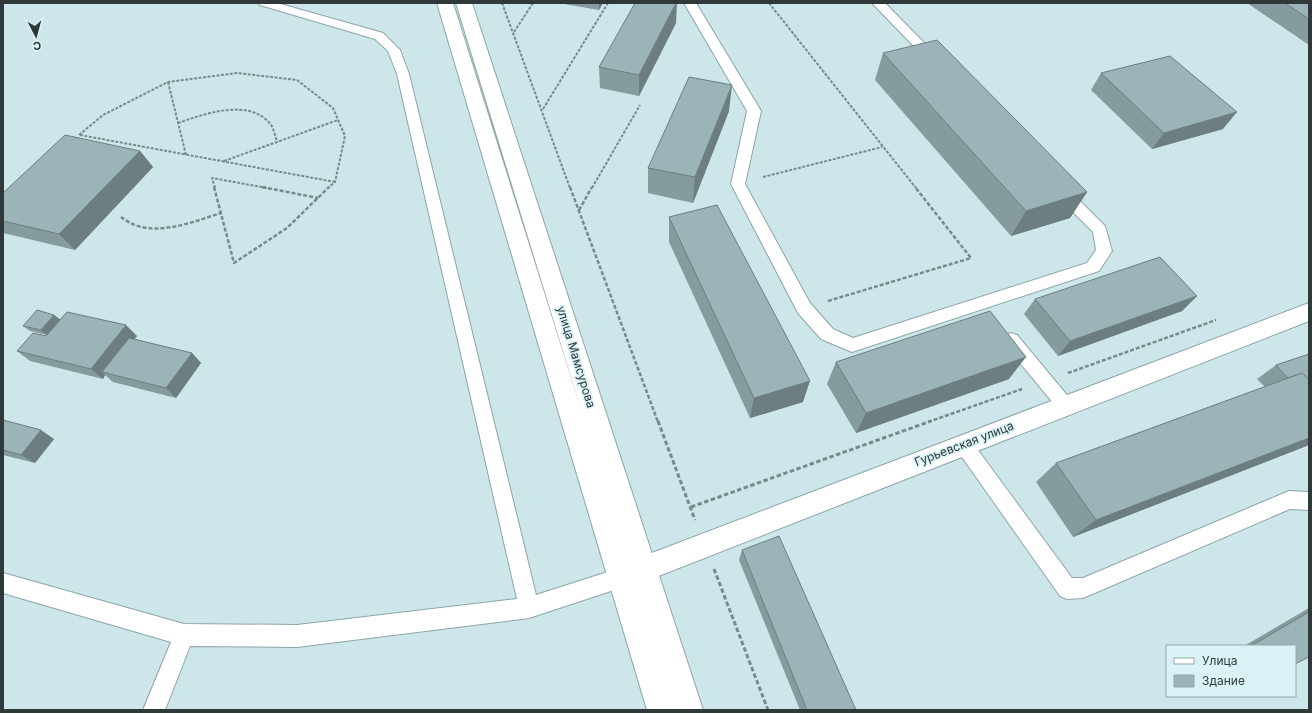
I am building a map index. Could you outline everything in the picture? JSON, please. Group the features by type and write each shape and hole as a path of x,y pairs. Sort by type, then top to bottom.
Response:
{"main road":[{"name":"улица Мамсурова","path":"445,3 661,710"},
{"name":"улица Мамсурова","path":"464,3 643,570 689,710"},
{"name":"Гурьевская улица","path":"620,578 963,444 1309,312"}],"lane":[{"path":"264,3 379,36 394,50 403,74 529,608"},
{"path":"690,3 754,111 738,184 804,308 827,334 852,344 991,316 1093,267 1104,251 1100,230 1050,179"},
{"path":"878,3 945,71"},
{"path":"991,316 1065,405"},
{"path":"963,444 1066,589 1083,588 1289,500 1309,501"},
{"path":"3,583 184,635 297,636 529,608 620,578"},
{"path":"154,710 184,635"}],"path":[{"path":"502,3 768,710"},
{"path":"514,32 533,3"},
{"path":"542,110 608,3"},
{"path":"769,3 970,258 804,308"},
{"path":"318,198 212,178 234,263 287,228 335,182 345,136 333,108 297,80 237,74 168,82 103,115 80,135 335,182"},
{"path":"168,82 186,155"},
{"path":"579,210 640,105"},
{"path":"178,123 201,114 219,111 242,111 259,115 270,124 277,142"},
{"path":"224,162 338,120"},
{"path":"738,184 882,147"},
{"path":"120,217 136,226 163,228 189,224 221,213"},
{"path":"691,507 1221,318"}],"building":[{"path":"635,3 676,3 639,75 599,67"},
{"path":"1285,3 1309,3 1309,19"},
{"path":"937,40 1087,192 1026,211 883,53"},
{"path":"1170,56 1237,112 1164,133 1101,73"},
{"path":"689,77 732,85 695,177 648,168"},
{"path":"65,135 140,151 59,234 3,221 3,193"},
{"path":"717,205 810,381 754,398 669,217"},
{"path":"1160,257 1197,296 1070,341 1035,299"},
{"path":"37,310 54,315 41,330 23,326"},
{"path":"990,311 1026,357 866,413 836,362"},
{"path":"67,312 126,325 91,369 17,351 33,333 46,336"},
{"path":"129,338 192,353 166,388 102,372"},
{"path":"1309,354 1309,380 1302,373 1288,378 1276,365"},
{"path":"1302,373 1309,380 1309,438 1096,520 1056,463"},
{"path":"3,420 41,430 21,455 3,450"},
{"path":"779,536 856,710 807,710 742,550"},
{"path":"1309,612 1309,657 1296,664 1296,645 1253,645"}]}
